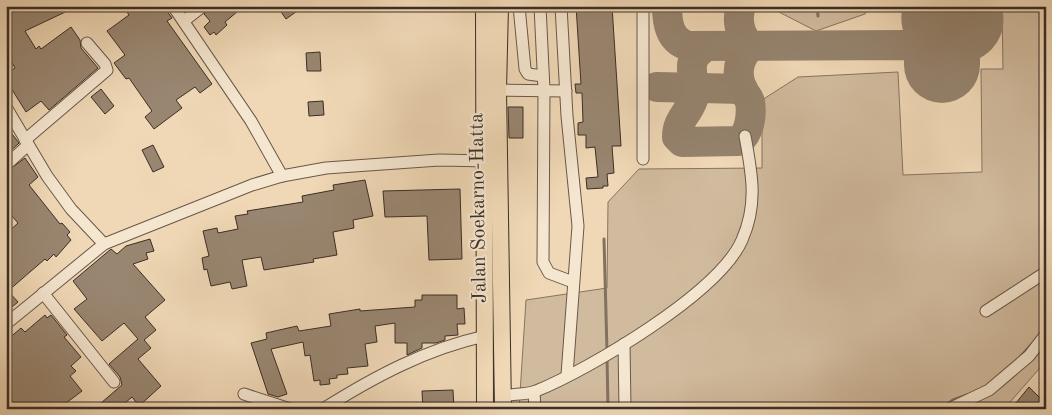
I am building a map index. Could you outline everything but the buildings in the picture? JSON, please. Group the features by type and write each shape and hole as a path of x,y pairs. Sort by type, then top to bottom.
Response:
{"highway":[{"name":"Jalan Soekarno-Hatta","path":"484,6 491,90 492,161 506,402"},
{"name":"Jalan Soekarno-Hatta","path":"491,90 500,6"},
{"name":"Jalan Soekarno-Hatta","path":"485,409 485,336 492,161"}],"street":[{"path":"173,6 252,121 282,176"},
{"path":"184,21 203,6"},
{"path":"520,6 524,69 528,74 544,76"},
{"path":"540,6 544,76 543,262 549,273 573,282"},
{"path":"562,6 566,91 578,226 566,375"},
{"path":"643,6 643,159"},
{"path":"6,165 27,143 107,70 106,64 87,43"},
{"path":"491,90 566,91"},
{"path":"6,107 47,176 71,209 104,244"},
{"path":"506,402 534,392 624,344 668,316 726,265 741,242 750,218 754,184 745,136"},
{"path":"6,324 104,244 252,185 282,176 326,168 439,160 492,161"},
{"path":"986,311 1046,272"},
{"path":"43,293 114,382"},
{"path":"948,409 988,390 1029,356 1046,334"},
{"path":"323,409 353,390 409,361 460,342 485,336"},
{"path":"624,344 625,409"},
{"path":"534,392 535,409"},
{"path":"244,394 290,409"}],"shaded area":[{"path":"774,6 870,6 865,14 816,31 777,11"},
{"path":"1002,6 1046,6 1046,361 1004,409 519,409 526,300 607,288 608,202 639,169 762,168 762,100 798,77 898,72 903,175 982,172 981,69 1003,69"}],"waterway":[{"path":"817,6 818,16"},
{"path":"604,239 607,351"},
{"path":"1020,357 1031,345"},
{"path":"607,357 608,409"},
{"path":"941,409 953,400 967,395"}],"taxiway":[{"path":"667,6 670,30 677,39 688,46 908,45 942,50"},
{"path":"707,46 698,52 694,59 692,66 694,95 690,107 680,123 677,137 682,142 739,141 746,133 751,112 750,102 739,80 740,62 750,46 740,28 741,6"},
{"path":"918,6 917,25 925,38 937,46 953,49 969,47 981,38 988,25 986,6"},
{"path":"657,87 743,89"}],"runway":[{"path":"942,6 942,65"}]}
